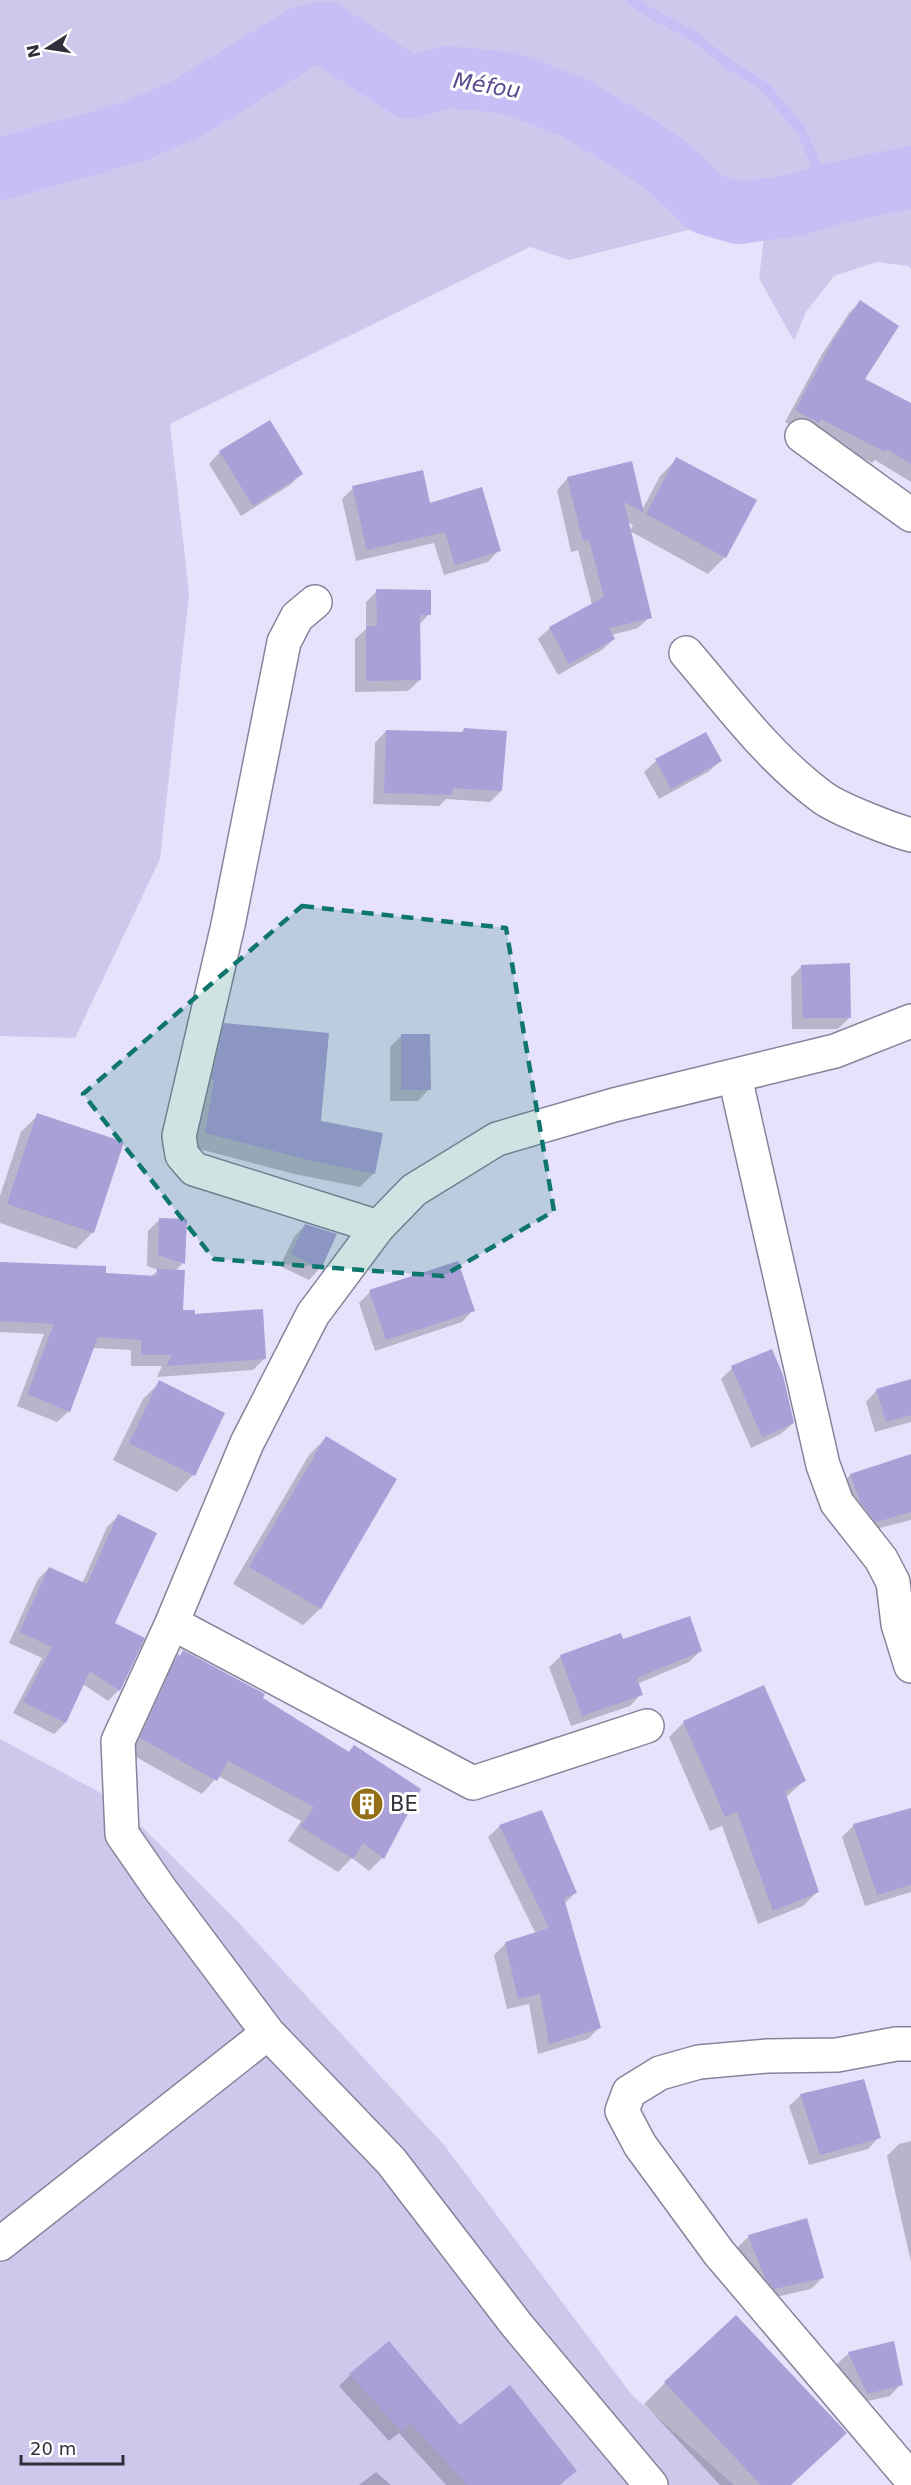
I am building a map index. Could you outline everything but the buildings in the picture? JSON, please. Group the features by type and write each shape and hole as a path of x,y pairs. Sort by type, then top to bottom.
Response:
{"street":[{"path":"802,436 911,515"},
{"path":"315,602 297,617 284,642 228,925 179,1137 182,1155 194,1169 378,1227"},
{"path":"686,653 774,757 824,799 911,835"},
{"path":"651,2485 516,2324 391,2161 268,2033 160,1889 122,1834 118,1741 172,1623 247,1443 313,1314 378,1227 414,1190 497,1138 614,1106 835,1051 911,1022"},
{"path":"735,1077 823,1465 837,1503 881,1559 893,1582 898,1624 911,1666"},
{"path":"172,1623 474,1783 647,1726"},
{"path":"0,2244 268,2033"},
{"path":"911,2044 896,2044 837,2055 767,2056 699,2062 660,2073 629,2092 622,2111 640,2145 719,2253 824,2379 901,2449 911,2479"}],"highlighted area":[{"path":"302,906 506,928 554,1211 443,1276 214,1259 83,1094"}],"shaded area":[{"path":"0,0 911,0 911,269 908,266 877,262 834,276 806,312 794,341 759,278 764,237 748,238 688,230 569,260 530,247 170,424 189,594 160,859 75,1038 0,1036"},
{"path":"0,1739 116,1801 238,1922 444,2145 632,2395 734,2485 0,2485"}],"waterway":[{"path":"632,0 647,11 695,37 723,60 765,87 800,129 821,174"},
{"name":"Méfou","path":"0,169 133,132 188,108 303,37 324,32 409,88 447,77 509,83 573,107 643,149 669,168 707,204 738,213 797,205 831,194 911,177"}],"place":[{"name":"BE","path":"367,1804"}]}
